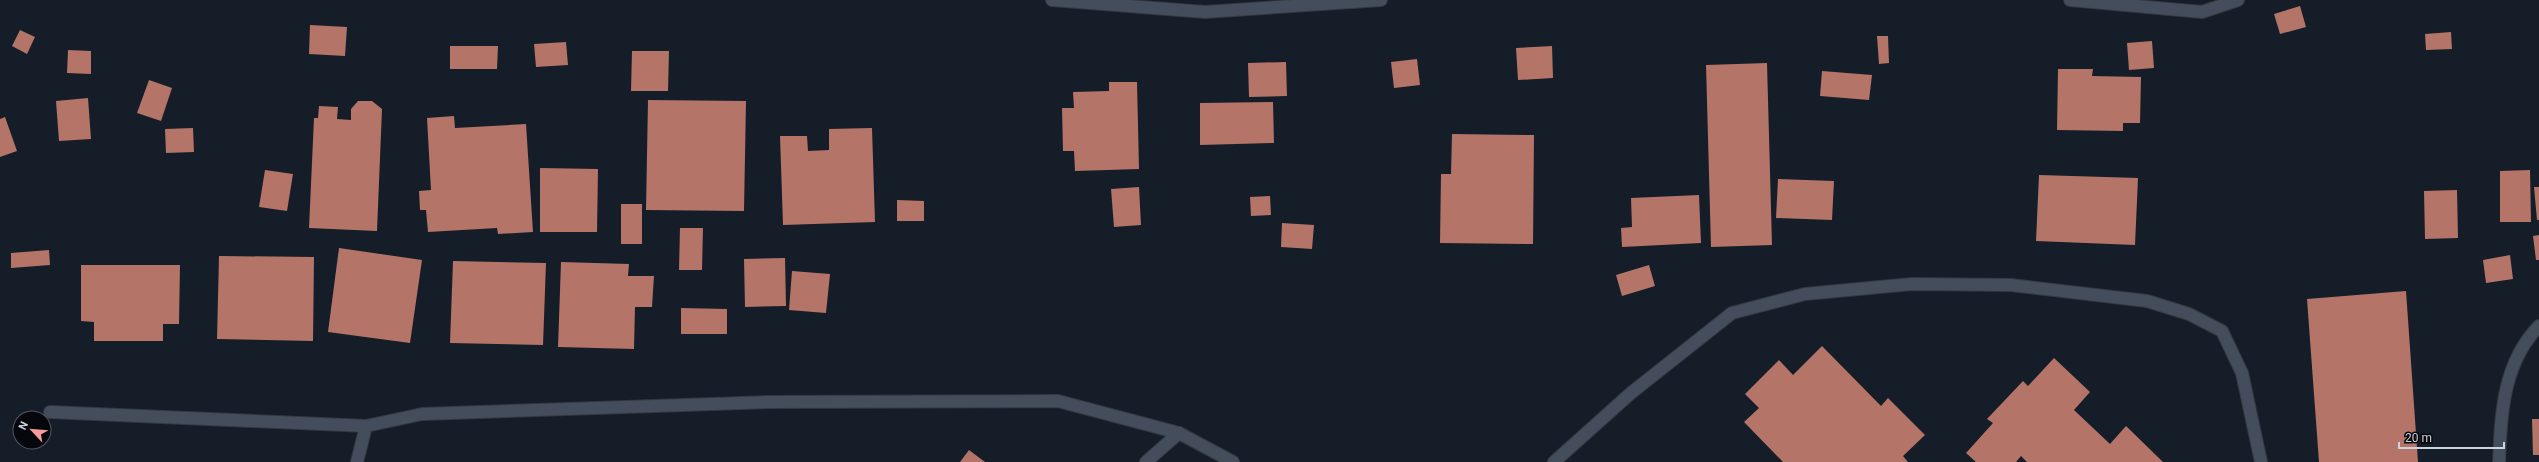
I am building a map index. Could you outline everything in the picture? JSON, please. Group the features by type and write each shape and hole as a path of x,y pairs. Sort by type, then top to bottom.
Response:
{"street":[{"path":"1052,0 1205,12 1381,0"},
{"path":"2070,0 2202,12 2238,0"},
{"path":"1554,462 1630,392 1732,313 1805,294 1912,284 2011,286 2147,301 2189,314 2222,331 2242,373 2260,462"},
{"path":"2499,462 2502,408 2508,377 2525,341 2539,326"},
{"path":"52,412 366,426 422,414 768,402 1058,401 1179,433 1233,462"},
{"path":"357,462 366,426"},
{"path":"1146,462 1179,433"}],"building":[{"path":"2300,6 2306,27 2280,34 2274,14"},
{"path":"310,25 347,27 345,56 309,54"},
{"path":"20,30 35,37 27,54 12,46"},
{"path":"2451,32 2452,49 2426,50 2425,34"},
{"path":"1877,36 1888,36 1889,63 1879,64"},
{"path":"2152,41 2154,68 2129,70 2127,43"},
{"path":"566,42 568,65 536,67 534,44"},
{"path":"450,46 498,46 497,69 450,69"},
{"path":"1552,46 1553,78 1518,80 1516,48"},
{"path":"68,50 91,51 91,74 67,73"},
{"path":"632,51 669,51 668,91 631,91"},
{"path":"1417,59 1420,85 1394,88 1391,62"},
{"path":"1286,62 1287,96 1249,97 1248,63"},
{"path":"1767,63 1772,245 1711,247 1706,65"},
{"path":"2058,69 2093,69 2092,76 2141,77 2140,123 2123,123 2123,131 2057,130"},
{"path":"1822,71 1872,75 1869,100 1820,96"},
{"path":"149,80 172,88 161,121 137,113"},
{"path":"1109,82 1137,82 1139,169 1075,171 1074,151 1063,151 1062,108 1074,108 1073,92 1109,91"},
{"path":"88,98 91,139 59,141 56,101"},
{"path":"648,100 746,101 744,211 646,210"},
{"path":"358,101 372,101 382,109 377,231 309,228 314,118 318,118 319,106 338,107 337,119 351,120 351,109"},
{"path":"1273,102 1274,143 1200,145 1200,103"},
{"path":"454,116 455,128 526,124 533,232 498,234 497,228 428,232 426,210 420,210 419,191 431,190 427,118"},
{"path":"5,117 17,151 0,157 0,119"},
{"path":"193,128 194,152 166,153 165,129"},
{"path":"872,128 875,222 783,225 780,136 807,136 808,151 829,150 829,129"},
{"path":"1452,134 1534,135 1533,244 1440,243 1441,174 1451,174"},
{"path":"540,168 598,169 597,232 540,232"},
{"path":"265,170 293,174 287,211 259,207"},
{"path":"2530,170 2531,222 2500,222 2500,171"},
{"path":"2039,175 2138,178 2135,245 2036,241"},
{"path":"1778,179 1834,181 1832,220 1776,218"},
{"path":"1139,187 1141,225 1114,227 1111,189"},
{"path":"2534,187 2539,187 2539,220 2537,220"},
{"path":"2457,190 2458,238 2425,239 2424,191"},
{"path":"1699,195 1701,243 1622,247 1621,228 1632,227 1631,198"},
{"path":"1270,196 1271,215 1251,216 1250,197"},
{"path":"897,200 924,201 924,221 897,221"},
{"path":"621,204 642,204 642,244 621,244"},
{"path":"1282,223 1314,225 1312,249 1281,247"},
{"path":"680,228 703,228 702,270 679,270"},
{"path":"2539,235 2539,260 2536,260 2533,236"},
{"path":"339,248 422,260 410,343 328,332"},
{"path":"49,250 50,265 11,268 11,253"},
{"path":"2510,255 2513,279 2486,283 2483,260"},
{"path":"219,256 314,257 313,341 217,339"},
{"path":"785,258 786,306 745,307 744,259"},
{"path":"453,261 546,263 543,345 450,343"},
{"path":"561,262 629,264 628,276 654,276 652,307 635,307 634,349 558,347"},
{"path":"81,265 180,265 179,324 163,324 163,341 94,341 94,322 81,321"},
{"path":"1649,265 1655,286 1622,296 1616,275"},
{"path":"792,271 830,274 826,313 789,310"},
{"path":"2406,291 2418,462 2319,462 2307,299"},
{"path":"681,308 727,309 727,334 681,334"},
{"path":"1822,346 1881,406 1888,398 1925,435 1903,456 1908,462 1783,462 1744,422 1759,408 1745,394 1779,360 1793,375"},
{"path":"2054,358 2090,392 2074,410 2110,444 2126,426 2163,462 2027,462 2021,456 2016,462 1976,462 1966,453 1993,423 1987,419 2023,381 2028,386"},
{"path":"2532,419 2539,419 2539,455 2533,455"},
{"path":"969,450 985,462 960,462"}]}
